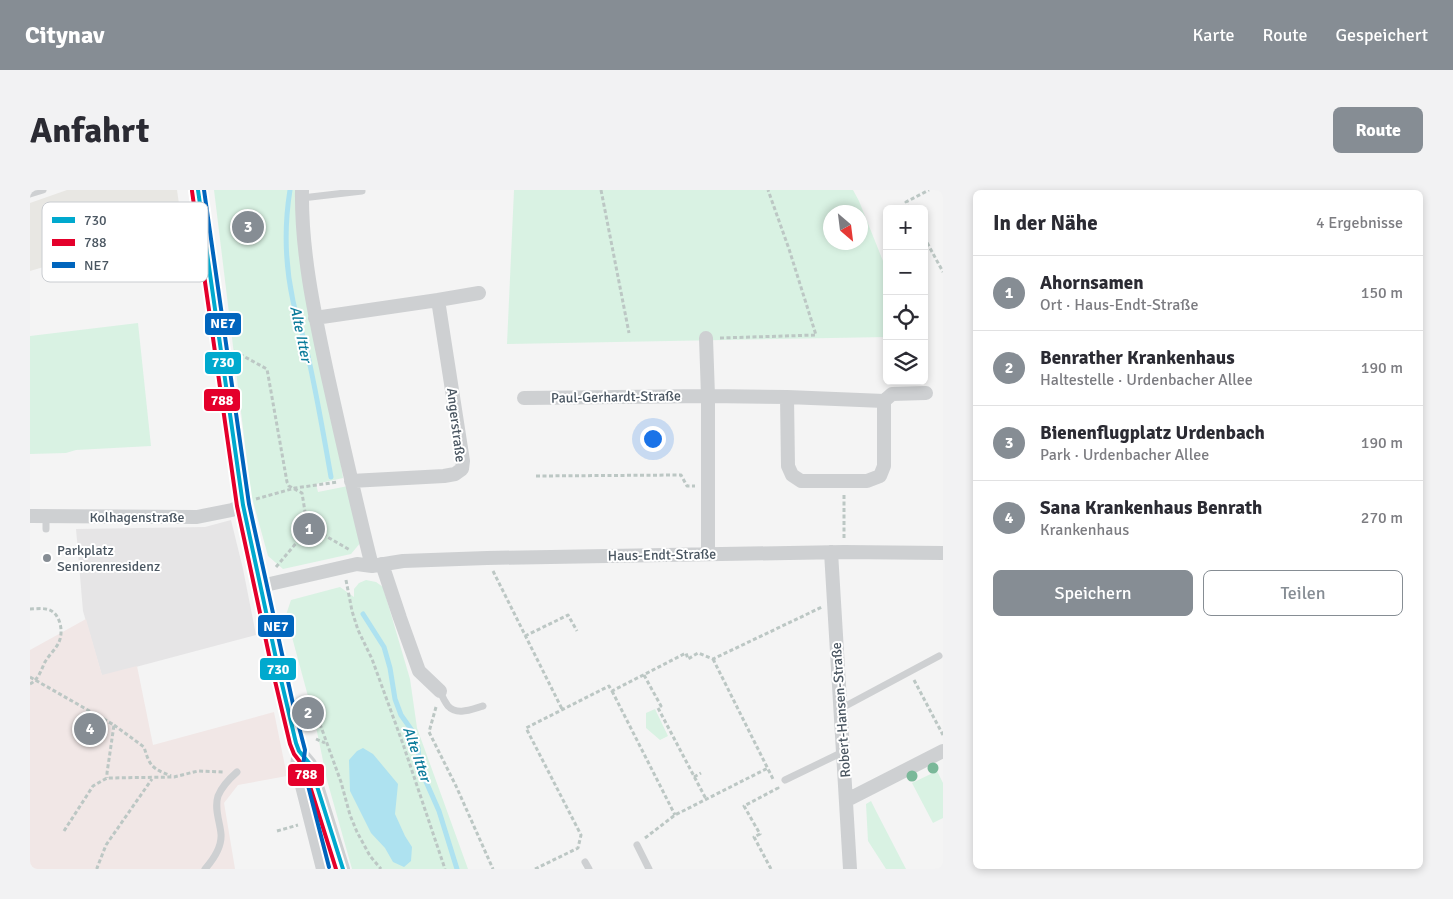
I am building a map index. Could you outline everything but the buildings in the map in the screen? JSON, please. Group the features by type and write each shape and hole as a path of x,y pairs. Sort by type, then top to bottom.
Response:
{"street":[{"path":"302,194 306,252 315,318 351,481 377,565 400,618 419,671 440,692"},
{"path":"208,260 243,505 277,663 299,751 296,766 323,869"},
{"path":"315,318 479,293"},
{"name":"Angerstraße","path":"351,481 444,476 455,474 462,469 463,461 438,300"},
{"path":"706,338 708,554"},
{"name":"Paul-Gerhardt-Straße","path":"524,398 708,396 884,401 892,394 926,393"},
{"path":"787,397 788,466 792,475 801,481 867,481 880,476 884,466 884,401"},
{"name":"Kolhagenstraße","path":"30,516 46,523 197,517 232,510 243,505"},
{"name":"Robert-Hansen-Straße","path":"837,552 833,602 850,869"},
{"name":"Haus-Endt-Straße","path":"261,586 350,566 403,562 487,558 708,554 943,553"},
{"path":"299,751 310,764 343,869"},
{"path":"847,800 943,751"}],"lane":[{"path":"30,194 43,190"},
{"path":"302,194 362,191"},
{"path":"840,709 939,656"},
{"path":"440,692 448,706 456,711 467,711 483,706"},
{"path":"785,780 843,751"},
{"path":"206,869 220,846 221,834 217,817 218,797 224,784 237,772"},
{"path":"637,845 649,869"},
{"path":"585,862 589,869"}],"path":[{"path":"600,190 629,333"},
{"path":"706,338 816,335 768,190"},
{"path":"907,205 906,202 929,190"},
{"path":"928,244 943,272"},
{"path":"220,344 267,369 287,482 289,486 302,493 306,518"},
{"path":"536,476 681,475 687,486 708,488"},
{"path":"243,505 258,497 294,488 351,481"},
{"path":"837,552 844,481"},
{"path":"306,518 314,520 317,525 317,531"},
{"path":"302,535 299,530 300,524 306,518"},
{"path":"302,535 311,536 317,531"},
{"path":"317,531 350,550 352,611 403,744 444,869"},
{"path":"261,586 302,535"},
{"path":"487,558 562,709"},
{"path":"712,659 833,602"},
{"path":"30,609 48,609 52,612 58,619 61,635 58,644 46,660 36,681 30,684"},
{"path":"526,636 568,615 577,631"},
{"path":"612,691 686,653 688,659 698,653 712,659 778,788 744,806 760,834 754,837 771,869"},
{"path":"909,672 943,735"},
{"path":"644,675 661,706 658,708 706,799"},
{"path":"30,677 114,725 144,747 147,759 154,768 174,777"},
{"path":"535,869 578,848 581,835 526,728 609,686 675,815"},
{"path":"440,692 429,732 456,786 493,869"},
{"path":"316,714 357,832 370,856 380,869"},
{"path":"107,778 106,774 114,725"},
{"path":"316,739 326,743"},
{"path":"637,845 675,815 768,768"},
{"path":"64,831 93,786 107,778 174,777 198,772 237,772"},
{"path":"694,777 701,773"},
{"path":"98,869 106,845 152,778"},
{"path":"277,831 311,822"}],"shaded area":[{"path":"67,190 177,190 179,202 42,202 42,267 30,271 30,203"},
{"path":"231,520 256,635 102,676 83,611 76,529 205,527"},
{"path":"86,619 102,675 137,666 153,745 274,712 287,776 238,785 224,803 235,869 30,869 30,650"}],"green space":[{"path":"214,190 302,190 343,478 316,484 318,492 348,486 361,542 351,554 283,569 268,556 251,494"},
{"path":"514,190 853,190 861,205 823,205 823,250 868,250 868,224 883,261 883,337 507,344"},
{"path":"138,323 151,446 30,454 30,336"},
{"path":"366,580 376,582 383,587 410,679 417,728 468,869 352,869 327,780 315,722 286,615 291,600 340,587 354,597 354,589 359,583"},
{"path":"655,709 668,736 660,740 646,728 646,713"},
{"path":"937,771 943,783 943,818 933,823 912,783"},
{"path":"308,775 336,869 330,869 303,776"},
{"path":"871,801 906,869 886,869 868,841 866,804"}],"water":[{"path":"363,748 373,754 398,784 395,814 412,847 411,861 404,867 393,862 385,848 371,833 350,791 349,760 357,751"}],"waterway":[{"name":"Alte Itter","path":"290,190 286,232 288,273 293,301 311,371 331,477"},
{"name":"Alte Itter","path":"363,614 384,647 390,668 395,699 401,715 413,732 418,748 420,768 439,811 457,869"}],"transit line":[{"name":"730","path":"198,190 200,202"},
{"name":"NE7","path":"204,190 206,202"},
{"name":"788","path":"192,191 194,202"},
{"name":"NE7","path":"208,218 249,504 305,750 303,766 329,867"},
{"name":"730","path":"208,260 243,505 277,663 296,743 299,751 310,764 343,869"},
{"name":"788","path":"205,282 237,506 271,664 290,744 294,754 304,767 336,869"}],"place":[{"name":"Bienenflugplatz Urdenbach","path":"248,227"},
{"name":"Ahornsamen","path":"309,529"},
{"name":"Parkplatz Seniorenresidenz","path":"47,558"},
{"name":"Benrather Krankenhaus","path":"308,713"},
{"name":"Sana Krankenhaus Benrath","path":"90,729"}]}
